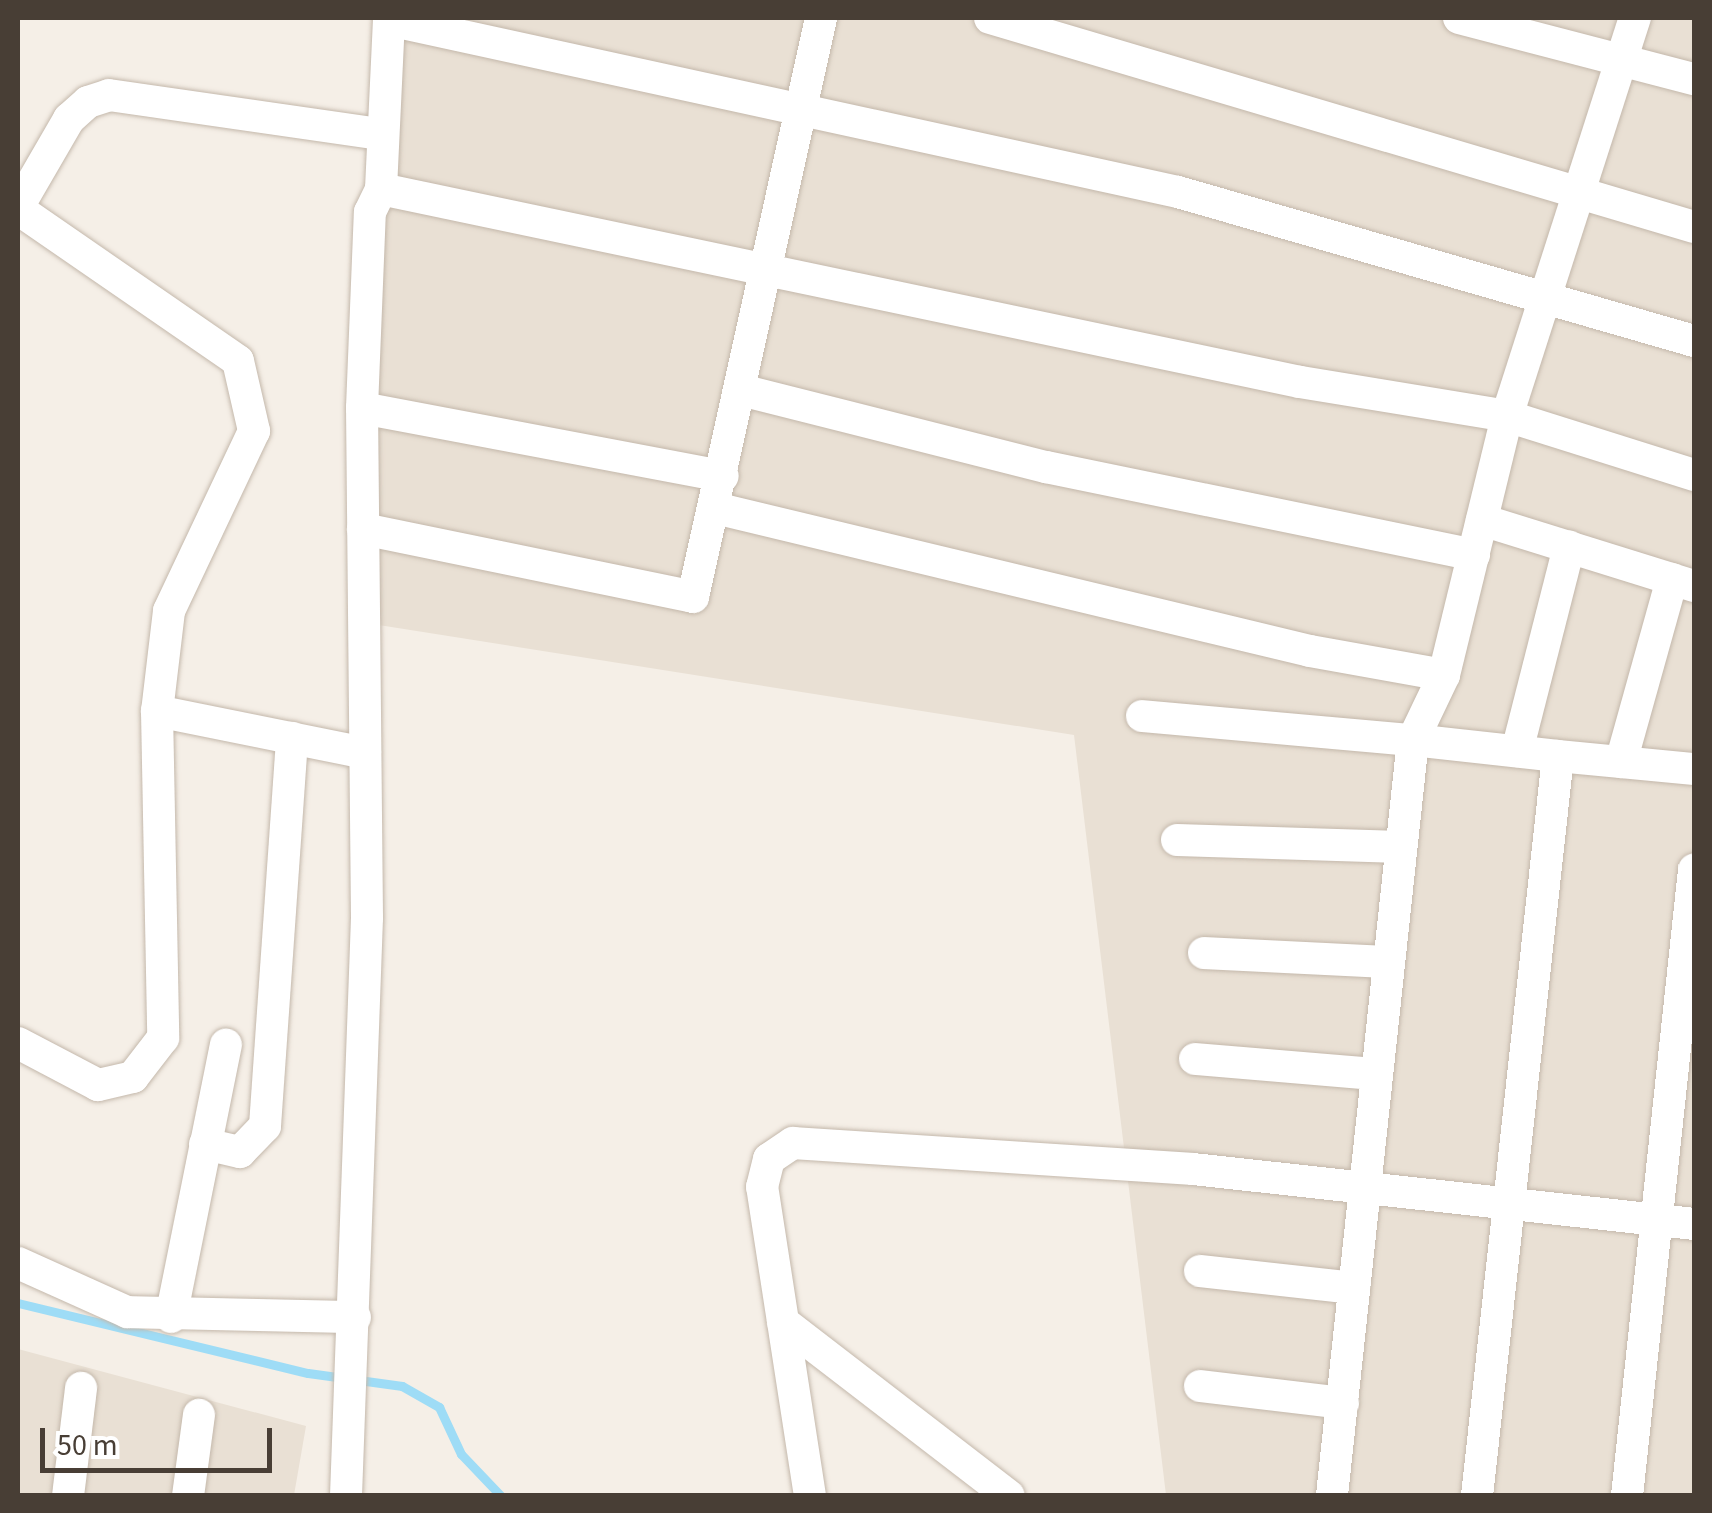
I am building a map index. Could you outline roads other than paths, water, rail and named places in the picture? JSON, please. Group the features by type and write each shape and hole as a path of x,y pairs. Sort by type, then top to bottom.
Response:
{"street":[{"path":"363,529 694,597 821,18"},
{"path":"990,18 1694,226"},
{"path":"1459,18 1622,55 1694,78"},
{"path":"1332,1496 1368,1190 1372,1074 1413,740 1444,675 1508,416 1635,18"},
{"path":"346,1496 353,1427 365,753 362,408 370,212 381,189 389,19 1178,192 1694,341"},
{"path":"18,1043 98,1085 133,1076 163,1038 158,711 169,611 254,431 238,361 18,208 69,119 88,102 110,95 381,134"},
{"path":"381,189 1300,382 1508,416 1694,475"},
{"path":"741,390 1046,468 1474,554"},
{"path":"362,408 723,476"},
{"path":"715,508 1310,651 1444,675"},
{"path":"1482,520 1683,582 1621,762"},
{"path":"1517,752 1569,547"},
{"path":"158,711 365,753"},
{"path":"1142,716 1694,769"},
{"path":"206,1144 240,1152 265,1126 292,738"},
{"path":"1478,1496 1558,756"},
{"path":"1177,840 1401,847"},
{"path":"1627,1496 1694,870"},
{"path":"1204,953 1386,962"},
{"path":"171,1317 226,1045"},
{"path":"1195,1059 1372,1074"},
{"path":"810,1496 762,1173 776,1151 793,1143 1194,1169 1655,1223 1694,1224"},
{"path":"18,1263 127,1312 171,1317 355,1317"},
{"path":"1200,1271 1354,1288"},
{"path":"783,1322 1009,1496"},
{"path":"1200,1386 1343,1403"},
{"path":"68,1496 81,1388"},
{"path":"188,1496 199,1415"}],"waterway":[{"path":"18,1303 308,1373 402,1386 439,1407 461,1454 501,1496"}]}
